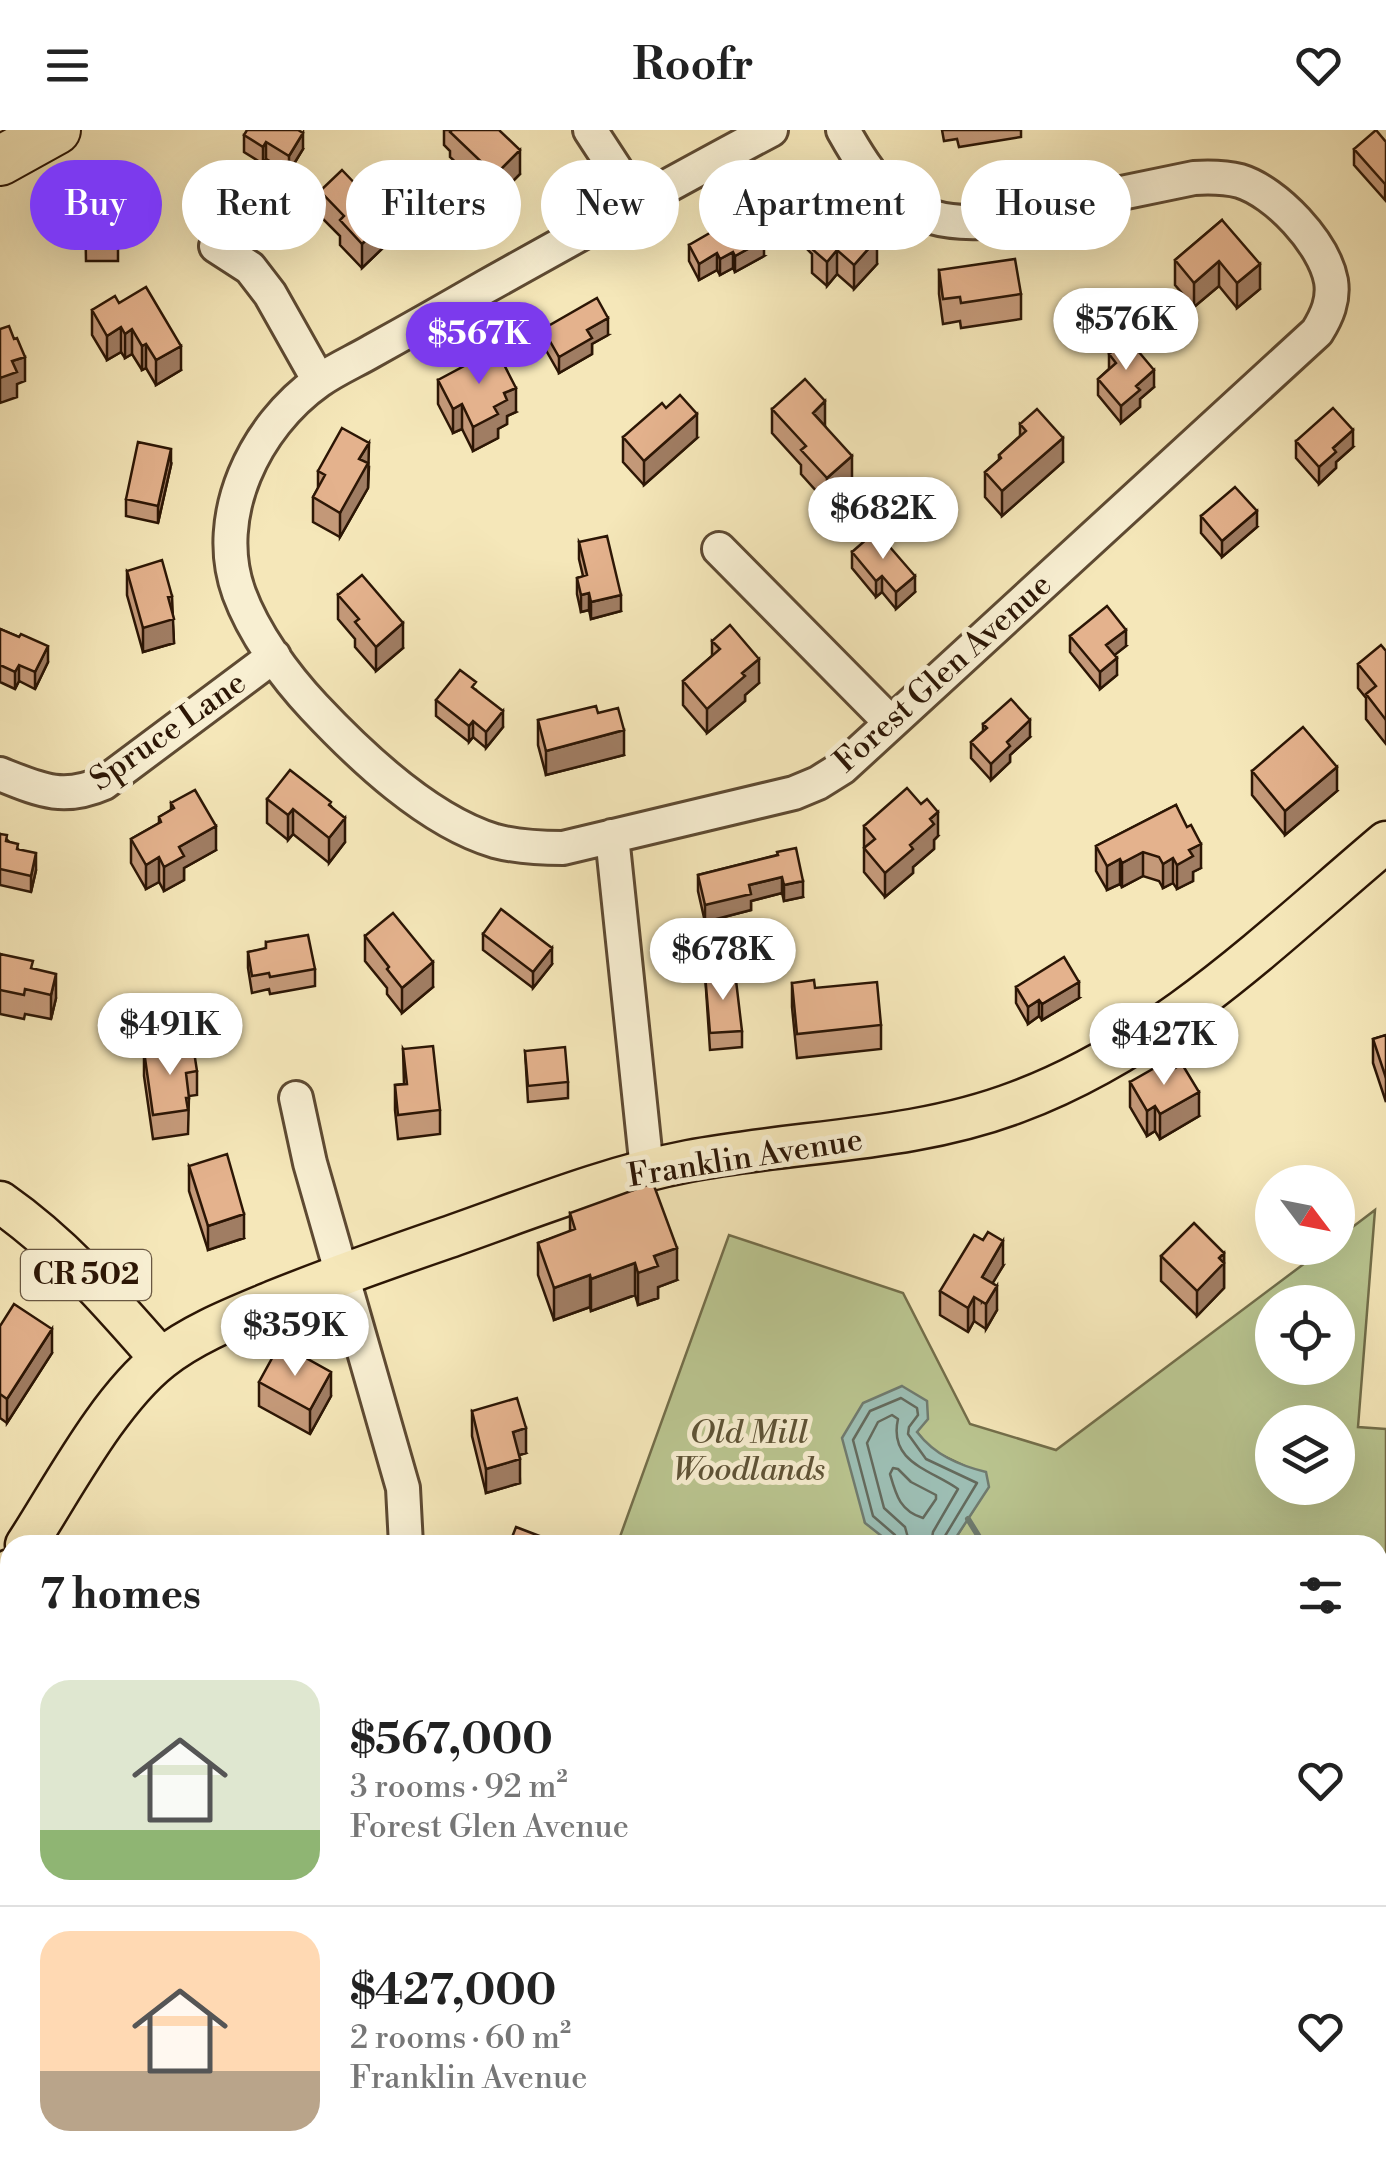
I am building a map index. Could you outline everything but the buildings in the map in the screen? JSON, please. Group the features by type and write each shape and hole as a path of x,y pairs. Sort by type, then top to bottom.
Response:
{"highway":[{"path":"0,163 53,131"}],"main road":[{"name":"Franklin Avenue","path":"32,1535 104,1422 160,1360 228,1320 341,1274 647,1170 908,1132 1015,1104 1116,1057 1186,1010 1386,842"},
{"name":"CR 502","path":"0,1202 60,1250 160,1360"}],"street":[{"path":"590,130 610,160"},
{"name":"Forest Glen Avenue","path":"679,179 770,130"},
{"name":"Forest Glen Avenue","path":"552,250 319,381 272,427 255,454 241,486 230,544 240,594 274,656 341,736 418,800 464,828 526,848 563,848 794,793 842,768 1317,332 1327,316 1332,296 1324,261 1283,206 1242,182 1194,178 960,223 930,217 887,194 869,175 843,130"},
{"path":"222,250 250,268 270,294 319,381"},
{"path":"719,549 890,722"},
{"name":"Spruce Lane","path":"0,774 41,790 64,794 86,791 104,783 274,656"},
{"path":"612,836 647,1170"},
{"path":"296,1098 310,1163 403,1488 405,1535"}],"green space":[{"name":"Old Mill Woodlands","path":"1375,1210 1358,1427 1386,1429 1386,1535 957,1535 988,1487 969,1468 931,1450 917,1432 927,1401 865,1522 881,1535 621,1535 729,1235 903,1293 970,1424 1056,1450 1255,1301 1255,1385 1355,1385 1355,1285 1276,1285 1302,1265 1355,1265 1355,1225"}],"water":[{"path":"902,1386 927,1401 928,1419 917,1432 924,1440 948,1458 986,1472 989,1487 958,1535 880,1535 865,1523 842,1438 863,1403"}],"waterway":[{"path":"968,1519 978,1535"}]}
